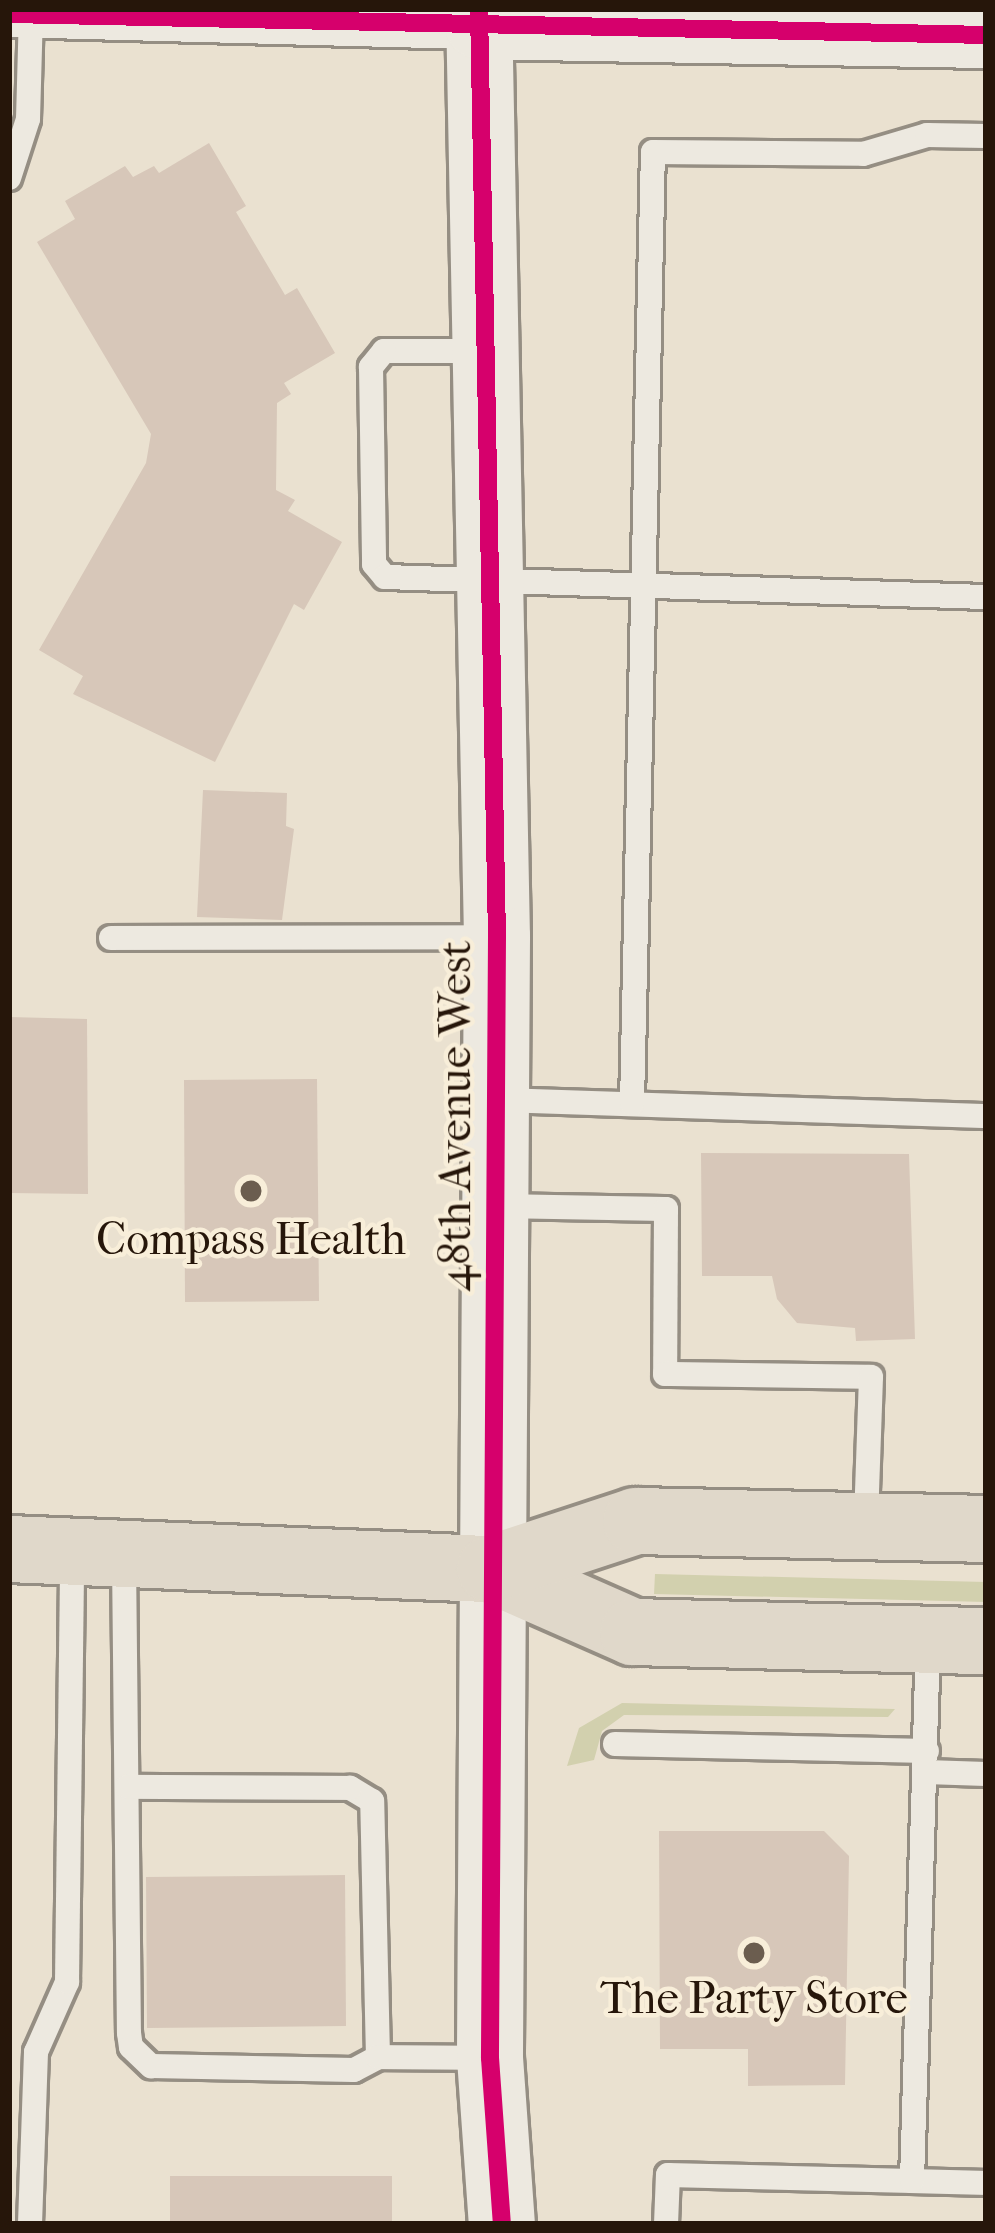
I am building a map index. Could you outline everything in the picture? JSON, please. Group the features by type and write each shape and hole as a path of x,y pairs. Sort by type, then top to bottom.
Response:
{"main road":[{"path":"68,1550 490,1569 636,1521 986,1529"},
{"path":"490,1569 633,1632 957,1640"}],"street":[{"path":"20,14 974,26"},
{"name":"48th Avenue West","path":"478,18 497,938 490,2059 502,2224"}],"lane":[{"path":"9,178 28,119 20,14"},
{"path":"632,1104 653,152 863,154 927,135 986,136"},
{"path":"485,351 384,351 371,367 374,564 385,577 986,597"},
{"path":"111,938 497,938"},
{"path":"495,1100 986,1117"},
{"path":"495,1205 666,1209 665,1374 871,1377 866,1526"},
{"path":"68,1550 127,1787 129,2033 138,2059 152,2066 354,2070 378,2057 490,2059"},
{"path":"30,2224 36,2052 68,1982 68,1550"},
{"path":"912,2181 926,1762 957,1640"},
{"path":"615,1744 926,1762 986,1774"},
{"path":"127,1787 350,1788 372,1801 378,2057"},
{"path":"666,2224 668,2175 986,2183"}],"shaded area":[{"path":"655,1574 986,1582 986,1602 654,1594"},
{"path":"622,1703 895,1709 888,1717 624,1715 602,1731 594,1760 567,1766 579,1728"}],"building":[{"path":"209,143 246,206 236,212 285,295 297,288 335,353 284,383 291,394 277,403 276,490 295,500 288,511 342,542 304,610 294,604 215,762 73,694 83,676 39,650 146,463 151,434 37,242 75,219 65,201 125,166 133,177 154,166 159,173"},
{"path":"203,790 287,793 286,826 294,829 282,920 197,917"},
{"path":"9,1017 87,1019 88,1194 9,1193"},
{"path":"317,1079 319,1301 185,1302 184,1080"},
{"path":"701,1153 909,1154 915,1339 856,1341 855,1328 797,1323 777,1299 772,1276 702,1276"},
{"name":"The Party Store","path":"659,1831 824,1831 849,1856 845,2085 748,2086 748,2049 660,2049"},
{"path":"345,1875 346,2026 147,2028 146,1877"},
{"path":"170,2176 392,2176 392,2224 170,2224"}],"cycle path":[{"path":"479,9 497,937 490,2058 502,2224"},
{"path":"9,14 986,35"}],"place":[{"name":"Compass Health","path":"251,1191"},
{"name":"The Party Store","path":"754,1953"}]}
